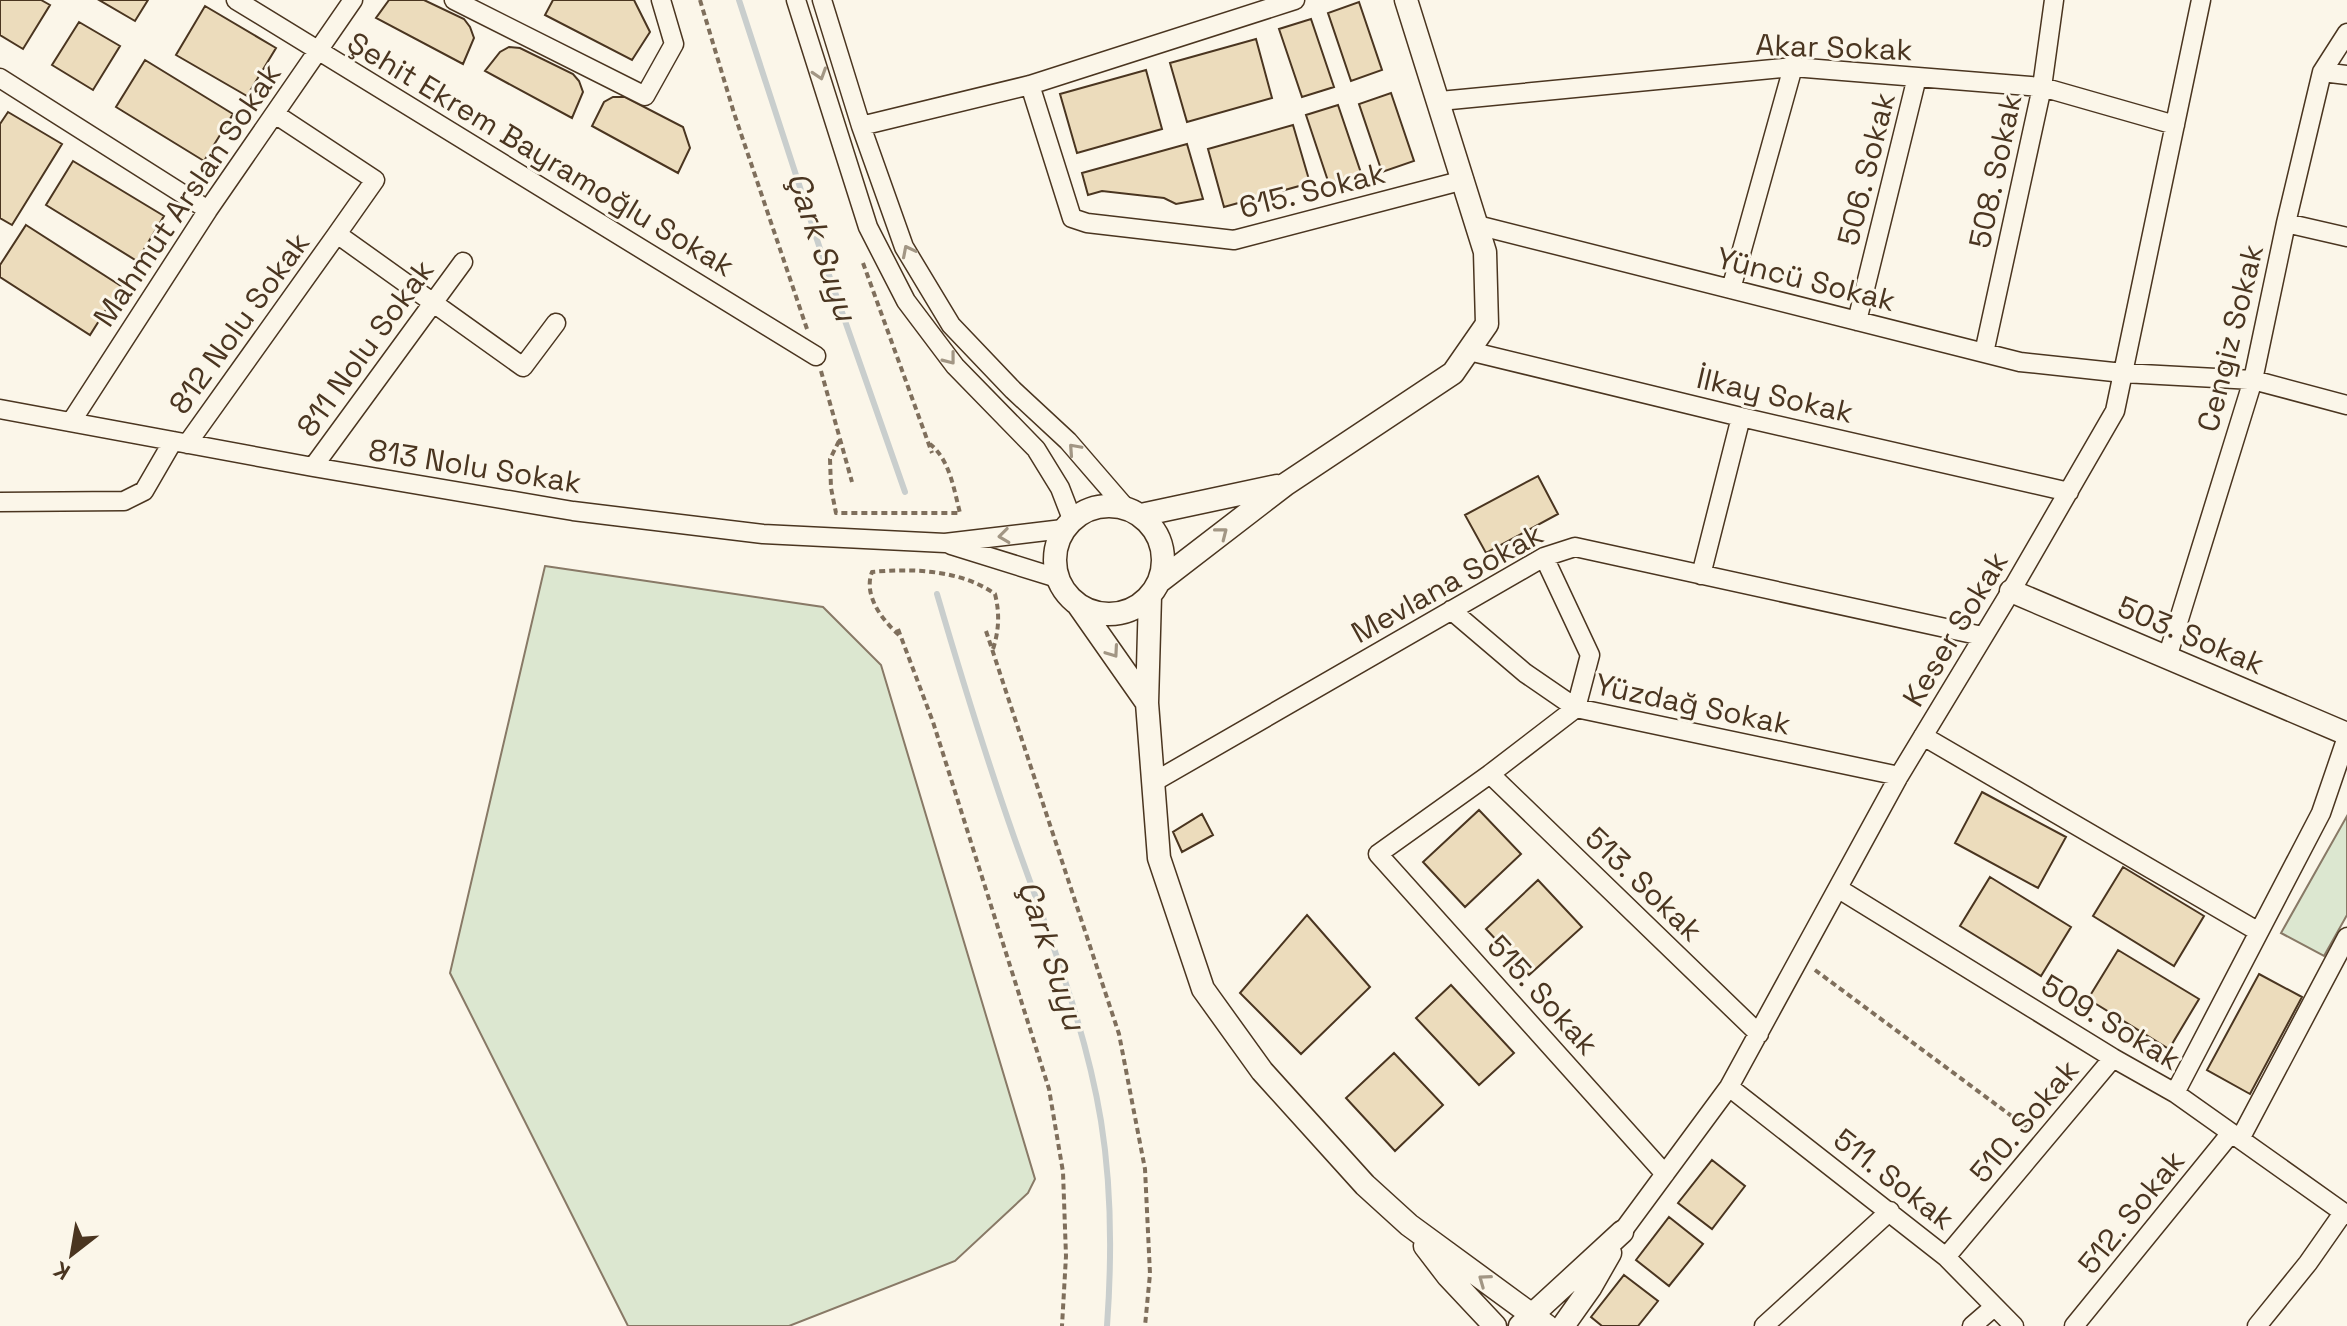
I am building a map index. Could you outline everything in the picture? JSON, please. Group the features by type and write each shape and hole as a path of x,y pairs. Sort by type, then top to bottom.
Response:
{"street":[{"name":"Şehit Ekrem Bayramoğlu Sokak","path":"236,0 816,356"},
{"name":"Mahmut Arslan Sokak","path":"71,422 208,210 353,0"},
{"path":"454,0 645,96 674,44 661,0"},
{"path":"796,0 868,227 906,301 955,366 1036,449 1060,488 1067,524 1055,553 1057,578 1147,703"},
{"path":"822,0 861,126 904,247 951,325 1013,390 1068,441 1133,511 1154,528 1162,545 1164,563 1155,589 1147,703 1152,783 1159,858 1203,989 1262,1071 1365,1185 1409,1225 1533,1322 1622,1232"},
{"path":"861,126 1030,85 1295,0"},
{"path":"1076,603 1090,611 1106,614 1122,613 1138,606 1286,484 1453,373 1487,324 1485,252 1406,0"},
{"name":"508. Sokak","path":"1984,353 2042,87 2054,0"},
{"name":"Keser Sokak","path":"1622,1232 1729,1087 1899,776 2115,411 2201,0"},
{"name":"Cengiz Sokak","path":"2167,658 2253,380 2322,72 2347,33"},
{"path":"1731,289 1793,67"},
{"name":"Akar Sokak","path":"1440,101 1793,67 2042,87 2175,125"},
{"path":"2322,72 2347,75"},
{"name":"506. Sokak","path":"1857,321 1917,77"},
{"path":"0,78 208,210"},
{"name":"615. Sokak","path":"1030,85 1072,218 1087,223 1234,240 1464,180"},
{"name":"812 Nolu Sokak","path":"0,502 124,501 144,491 337,234 375,180 275,114"},
{"path":"2286,223 2347,237"},
{"name":"Yüncü Sokak","path":"1477,225 2020,362 2123,373 2253,380 2347,405"},
{"path":"337,234 523,367 556,323"},
{"name":"811 Nolu Sokak","path":"313,467 463,262"},
{"name":"İlkay Sokak","path":"1469,351 2069,492"},
{"name":"813 Nolu Sokak","path":"0,409 573,511 763,534 945,543"},
{"path":"1701,575 1741,417"},
{"path":"945,543 1067,524 1088,509 1106,505 1133,511 1286,484"},
{"path":"945,543 1057,578"},
{"name":"Mevlana Sokak","path":"1152,783 1544,557 1575,547 1982,636"},
{"path":"1451,610 1525,673 1576,708 1590,655 1544,557"},
{"name":"503. Sokak","path":"2011,591 2347,736"},
{"name":"Yüzdağ Sokak","path":"1378,854 1576,708 1899,776"},
{"path":"1923,736 2259,932"},
{"path":"2175,1093 2321,813 2347,736"},
{"name":"513. Sokak","path":"1490,774 1759,1034"},
{"name":"515. Sokak","path":"1378,854 1665,1174"},
{"name":"509. Sokak","path":"1839,889 2175,1093 2345,1214"},
{"name":"512. Sokak","path":"2074,1326 2236,1136 2347,937"},
{"name":"510. Sokak","path":"1946,1257 2113,1058"},
{"name":"511. Sokak","path":"1729,1087 1946,1257 2014,1326"},
{"path":"1764,1326 1890,1211"},
{"path":"2257,1326 2345,1214"},
{"path":"1409,1225 1448,1276 1495,1326"},
{"path":"1563,1326 1590,1288 1622,1232"},
{"path":"1972,1326 1994,1307"}],"path":[{"path":"700,0 734,113 816,356 852,482"},
{"path":"840,439 830,459 836,513 960,513 948,469 936,449 928,443"},
{"path":"901,636 885,622 872,599 869,580 872,572 954,575 980,584 995,594 999,610 997,637 992,652"},
{"path":"898,629 933,722 1049,1089 1063,1172 1066,1256 1062,1326"},
{"path":"986,631 1119,1034 1145,1169 1150,1274 1145,1326"},
{"path":"1800,958 2044,1140"}],"green space":[{"path":"545,566 823,607 881,665 1035,1179 1028,1193 955,1261 789,1326 628,1326 450,973"},
{"path":"2347,816 2347,915 2324,956 2281,933"}],"building":[{"path":"0,0 41,0 50,5 23,49 0,35"},
{"path":"99,0 148,0 135,21"},
{"path":"389,0 424,0 464,19 474,38 463,64 376,18"},
{"path":"553,0 634,0 650,32 632,60 545,15"},
{"path":"1359,2 1382,70 1351,81 1328,13"},
{"path":"205,6 276,48 247,96 176,55"},
{"path":"1311,19 1334,87 1302,97 1279,29"},
{"path":"79,22 120,46 93,90 52,65"},
{"path":"1256,39 1272,98 1187,122 1170,63"},
{"path":"509,47 520,48 573,74 583,92 572,118 485,71 500,52"},
{"path":"145,60 233,114 204,161 116,107"},
{"path":"1146,70 1162,129 1077,153 1060,94"},
{"path":"1391,93 1414,161 1382,172 1359,104"},
{"path":"613,97 625,97 683,127 690,148 678,173 592,126 604,102"},
{"path":"1338,105 1361,173 1329,184 1306,115"},
{"path":"8,112 62,144 12,225 0,218 0,124"},
{"path":"1293,125 1310,183 1224,207 1208,149"},
{"path":"1187,144 1203,199 1176,204 1164,198 1102,191 1088,195 1082,173"},
{"path":"73,161 164,216 137,261 46,205"},
{"path":"26,225 121,286 90,335 0,277 0,265"},
{"path":"1538,476 1558,514 1486,553 1465,515"},
{"path":"1982,792 2066,837 2038,888 1955,843"},
{"path":"1479,810 1521,854 1465,907 1423,862"},
{"path":"1202,814 1213,835 1182,852 1173,832"},
{"path":"2123,867 2204,916 2174,966 2093,916"},
{"path":"1990,877 2071,927 2041,976 1960,926"},
{"path":"1538,880 1582,927 1529,975 1486,929"},
{"path":"1307,915 1370,987 1301,1054 1240,993"},
{"path":"2118,950 2199,999 2169,1049 2088,999"},
{"path":"2259,974 2302,997 2250,1094 2207,1070"},
{"path":"1451,985 1514,1053 1479,1085 1416,1018"},
{"path":"1394,1053 1443,1105 1395,1151 1346,1098"},
{"path":"1712,1160 1745,1186 1712,1229 1678,1203"},
{"path":"1669,1217 1703,1244 1669,1286 1636,1260"},
{"path":"1624,1275 1658,1301 1638,1326 1602,1326 1591,1317"}],"waterway":[{"name":"Çark Suyu","path":"739,0 823,258 905,492"},
{"name":"Çark Suyu","path":"937,594 994,777 1064,977 1094,1084 1105,1147 1109,1198 1107,1326"}]}
